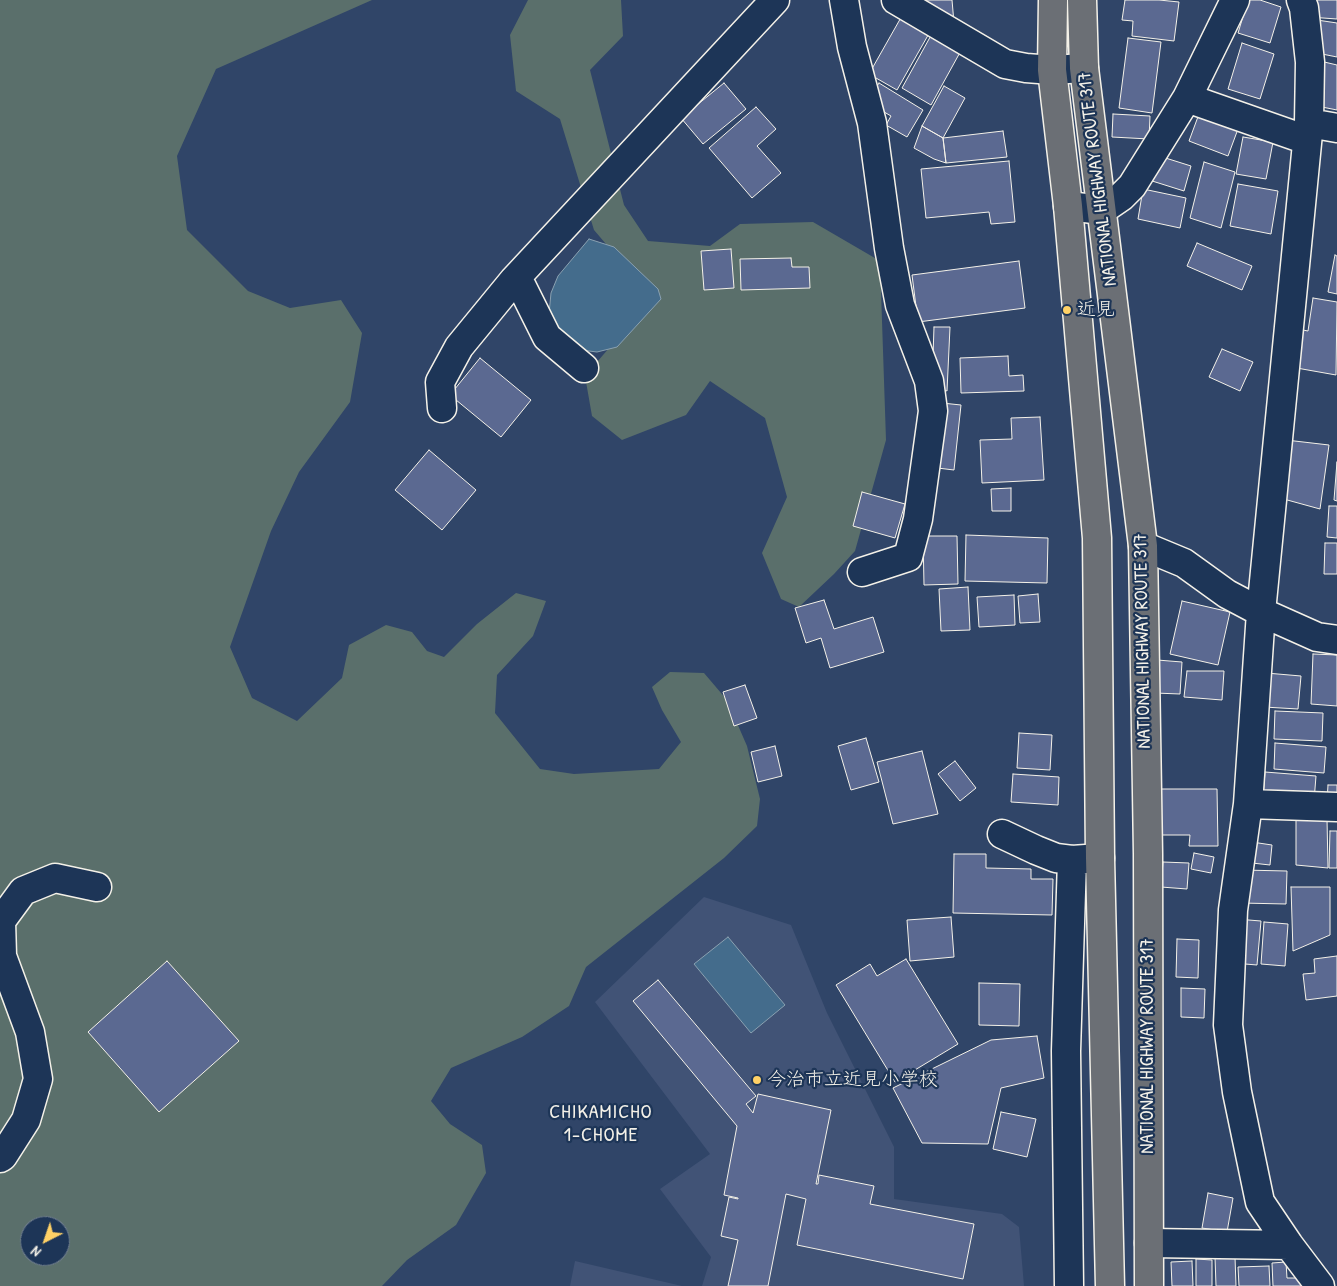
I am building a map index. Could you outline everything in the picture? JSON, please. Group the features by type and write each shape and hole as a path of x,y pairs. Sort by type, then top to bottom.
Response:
{"highway":[{"name":"NATIONAL HIGHWAY ROUTE 317","path":"1053,0 1052,70 1068,206 1097,538 1100,858 1110,1286"},
{"name":"NATIONAL HIGHWAY ROUTE 317","path":"1082,0 1084,68 1143,546 1148,864 1149,1286"}],"street":[{"path":"442,408 440,382 459,347 517,277 775,0"},
{"path":"844,0 852,47 872,123 889,248 900,305 929,381 933,411 918,519 908,558 862,572"},
{"path":"896,0 1004,64 1052,70 1084,68"},
{"path":"1068,206 1102,210 1121,197 1132,186 1187,98 1234,0"},
{"path":"1301,0 1304,8 1310,62 1308,132 1261,612 1248,804 1233,910 1228,1025 1237,1092 1260,1202 1320,1286"},
{"path":"1187,98 1308,132 1337,128"},
{"path":"517,277 547,337 584,368"},
{"path":"1143,546 1184,563 1226,594 1261,612 1317,638 1337,640"},
{"path":"1248,804 1337,807"},
{"path":"1002,834 1056,858 1072,860 1100,858"},
{"path":"1069,1286 1066,1051 1072,860"},
{"path":"0,1158 26,1120 38,1079 30,1032 2,956 1,921 23,891 55,878 98,887"},
{"path":"1148,1243 1289,1245"}],"shaded area":[{"path":"589,239 614,247 658,289 661,299 617,347 597,352 581,350 554,325 549,314 551,293 558,276"},
{"name":"今治市立近見小学校","path":"704,897 791,925 827,1013 894,1147 894,1199 1002,1214 1019,1227 1024,1286 702,1286 711,1257 660,1189 710,1154 595,1002"},
{"path":"728,937 785,1005 751,1033 694,964"},
{"path":"575,1261 682,1286 570,1286"}],"green space":[{"path":"0,0 372,0 216,69 177,156 187,230 248,291 290,308 341,300 362,333 350,402 299,472 271,531 230,647 252,698 297,721 342,678 349,645 386,625 412,632 427,651 444,657 477,624 516,593 546,601 533,636 497,675 495,713 540,769 574,774 659,769 681,742 662,710 652,687 670,672 704,673 727,700 747,746 760,799 757,826 724,858 586,967 569,1006 522,1037 451,1068 431,1101 450,1124 482,1145 486,1173 456,1225 407,1260 382,1286 0,1286"},
{"path":"528,0 621,0 623,36 590,70 624,205 648,241 710,246 740,224 813,222 880,261 886,440 855,551 799,607 781,599 762,553 787,497 765,418 710,381 686,415 622,440 592,416 585,376 652,298 594,230 560,119 516,91 510,35"}],"building":[{"path":"906,0 952,0 954,23"},
{"path":"1125,0 1179,2 1174,41 1132,36 1133,21 1122,20"},
{"path":"1248,0 1260,0 1281,7 1270,43 1238,33"},
{"path":"1311,0 1337,0 1337,19 1309,17"},
{"path":"903,14 931,30 897,90 869,74"},
{"path":"1317,20 1337,23 1337,57 1312,52"},
{"path":"934,30 963,47 931,105 902,88"},
{"path":"1128,38 1161,42 1152,113 1119,108"},
{"path":"1242,43 1274,54 1260,99 1228,89"},
{"path":"1320,61 1337,65 1337,110 1312,105"},
{"path":"724,83 746,109 703,144 681,118"},
{"path":"879,83 923,110 907,137 886,125 891,116 867,102"},
{"path":"944,86 965,98 943,138 922,126"},
{"path":"756,107 776,129 757,146 781,173 752,198 709,148"},
{"path":"1113,114 1150,116 1149,139 1112,137"},
{"path":"1199,114 1238,129 1228,156 1189,141"},
{"path":"922,126 943,138 946,163 914,148"},
{"path":"1003,131 1007,157 946,163 943,138"},
{"path":"1243,137 1273,142 1266,179 1236,174"},
{"path":"1156,155 1191,166 1184,191 1149,180"},
{"path":"1009,161 1015,222 991,224 989,212 926,218 921,169"},
{"path":"1204,162 1235,172 1221,228 1190,218"},
{"path":"1238,184 1278,191 1271,234 1230,226"},
{"path":"1143,189 1186,198 1180,228 1138,219"},
{"path":"1197,243 1252,266 1242,290 1187,266"},
{"path":"731,249 734,288 704,290 701,251"},
{"path":"1335,255 1337,256 1337,294 1328,292"},
{"path":"791,258 792,267 809,267 810,288 741,290 740,259"},
{"path":"1019,261 1025,308 918,322 912,275"},
{"path":"1313,298 1337,302 1336,375 1291,367 1298,329 1308,331"},
{"path":"934,327 950,327 947,391 932,386"},
{"path":"1222,349 1253,362 1240,391 1209,377"},
{"path":"1008,356 1009,376 1023,375 1024,391 961,393 960,358"},
{"path":"480,358 531,400 501,437 450,395"},
{"path":"942,403 961,405 954,470 929,467"},
{"path":"1040,417 1044,480 982,483 980,440 1012,439 1011,418"},
{"path":"1286,440 1329,445 1320,509 1280,498"},
{"path":"429,450 476,490 442,530 395,490"},
{"path":"1337,462 1337,501 1334,500"},
{"path":"1011,488 1011,511 992,511 991,489"},
{"path":"862,492 905,504 895,538 853,526"},
{"path":"1329,506 1337,506 1337,538 1327,537"},
{"path":"966,535 1048,538 1047,583 965,581"},
{"path":"923,536 957,536 958,584 924,585"},
{"path":"1325,543 1337,543 1337,574 1324,574"},
{"path":"968,587 970,630 941,631 939,589"},
{"path":"1038,594 1040,622 1020,623 1018,596"},
{"path":"1014,595 1015,625 979,627 977,597"},
{"path":"824,600 834,629 873,617 884,652 830,668 821,638 806,643 795,608"},
{"path":"1182,601 1230,612 1218,665 1170,654"},
{"path":"1313,654 1337,655 1337,706 1311,704"},
{"path":"1157,660 1182,662 1180,694 1155,693"},
{"path":"1187,671 1224,671 1222,700 1184,697"},
{"path":"1266,673 1301,676 1298,709 1264,707"},
{"path":"745,685 757,718 734,726 723,692"},
{"path":"1275,711 1323,713 1322,741 1274,739"},
{"path":"1019,733 1052,735 1050,770 1017,768"},
{"path":"866,738 879,782 851,790 838,746"},
{"path":"1275,743 1326,747 1324,773 1274,769"},
{"path":"775,746 782,776 758,782 751,752"},
{"path":"922,751 938,814 893,824 877,762"},
{"path":"955,761 976,788 960,801 938,774"},
{"path":"1265,772 1316,776 1314,801 1263,797"},
{"path":"1013,774 1059,777 1058,805 1011,802"},
{"path":"1328,785 1337,785 1337,803 1327,802"},
{"path":"1159,789 1217,789 1218,846 1189,846 1190,835 1159,835"},
{"path":"1296,819 1327,819 1328,868 1296,865"},
{"path":"1330,831 1337,831 1337,868 1329,868"},
{"path":"1245,841 1272,845 1270,865 1243,862"},
{"path":"1194,853 1214,857 1211,873 1191,869"},
{"path":"954,854 986,854 986,868 1031,869 1031,879 1053,879 1052,915 953,913"},
{"path":"1163,862 1189,863 1187,889 1161,887"},
{"path":"1242,870 1287,871 1286,904 1241,903"},
{"path":"1291,887 1330,887 1330,935 1293,951"},
{"path":"951,917 954,957 910,961 907,920"},
{"path":"1236,919 1261,921 1257,965 1233,963"},
{"path":"1264,922 1288,924 1285,966 1261,964"},
{"path":"1177,939 1199,940 1198,978 1176,977"},
{"path":"1337,956 1337,996 1306,1000 1303,974 1315,973 1314,959"},
{"path":"906,959 958,1044 895,1082 836,985 870,964 877,976"},
{"path":"167,961 239,1041 159,1112 88,1032"},
{"path":"658,980 756,1096 746,1104 753,1113 758,1094 831,1110 816,1184 818,1184 819,1175 874,1186 870,1204 974,1224 963,1279 797,1245 806,1199 786,1194 768,1286 728,1286 738,1240 721,1236 729,1197 738,1199 724,1195 737,1126 633,1001"},
{"path":"979,983 1020,984 1019,1026 979,1025"},
{"path":"1181,988 1205,989 1204,1018 1181,1017"},
{"path":"1037,1036 1044,1078 1001,1088 988,1144 922,1143 893,1088 991,1040"},
{"path":"1001,1112 1036,1119 1027,1157 993,1149"},
{"path":"1208,1193 1233,1198 1227,1232 1202,1228"},
{"path":"1215,1257 1235,1257 1236,1286 1216,1286"},
{"path":"1196,1259 1212,1260 1212,1286 1196,1286"},
{"path":"1192,1261 1193,1286 1172,1286 1171,1262"},
{"path":"1286,1262 1287,1278 1302,1278 1302,1286 1273,1286 1272,1263"},
{"path":"1269,1266 1270,1286 1239,1286 1238,1267"}],"place":[{"name":"近見","path":"1067,310"},
{"name":"今治市立近見小学校","path":"757,1080"}],"district":[{"name":"CHIKAMICHO 1-CHOME","path":"601,1124"}]}
